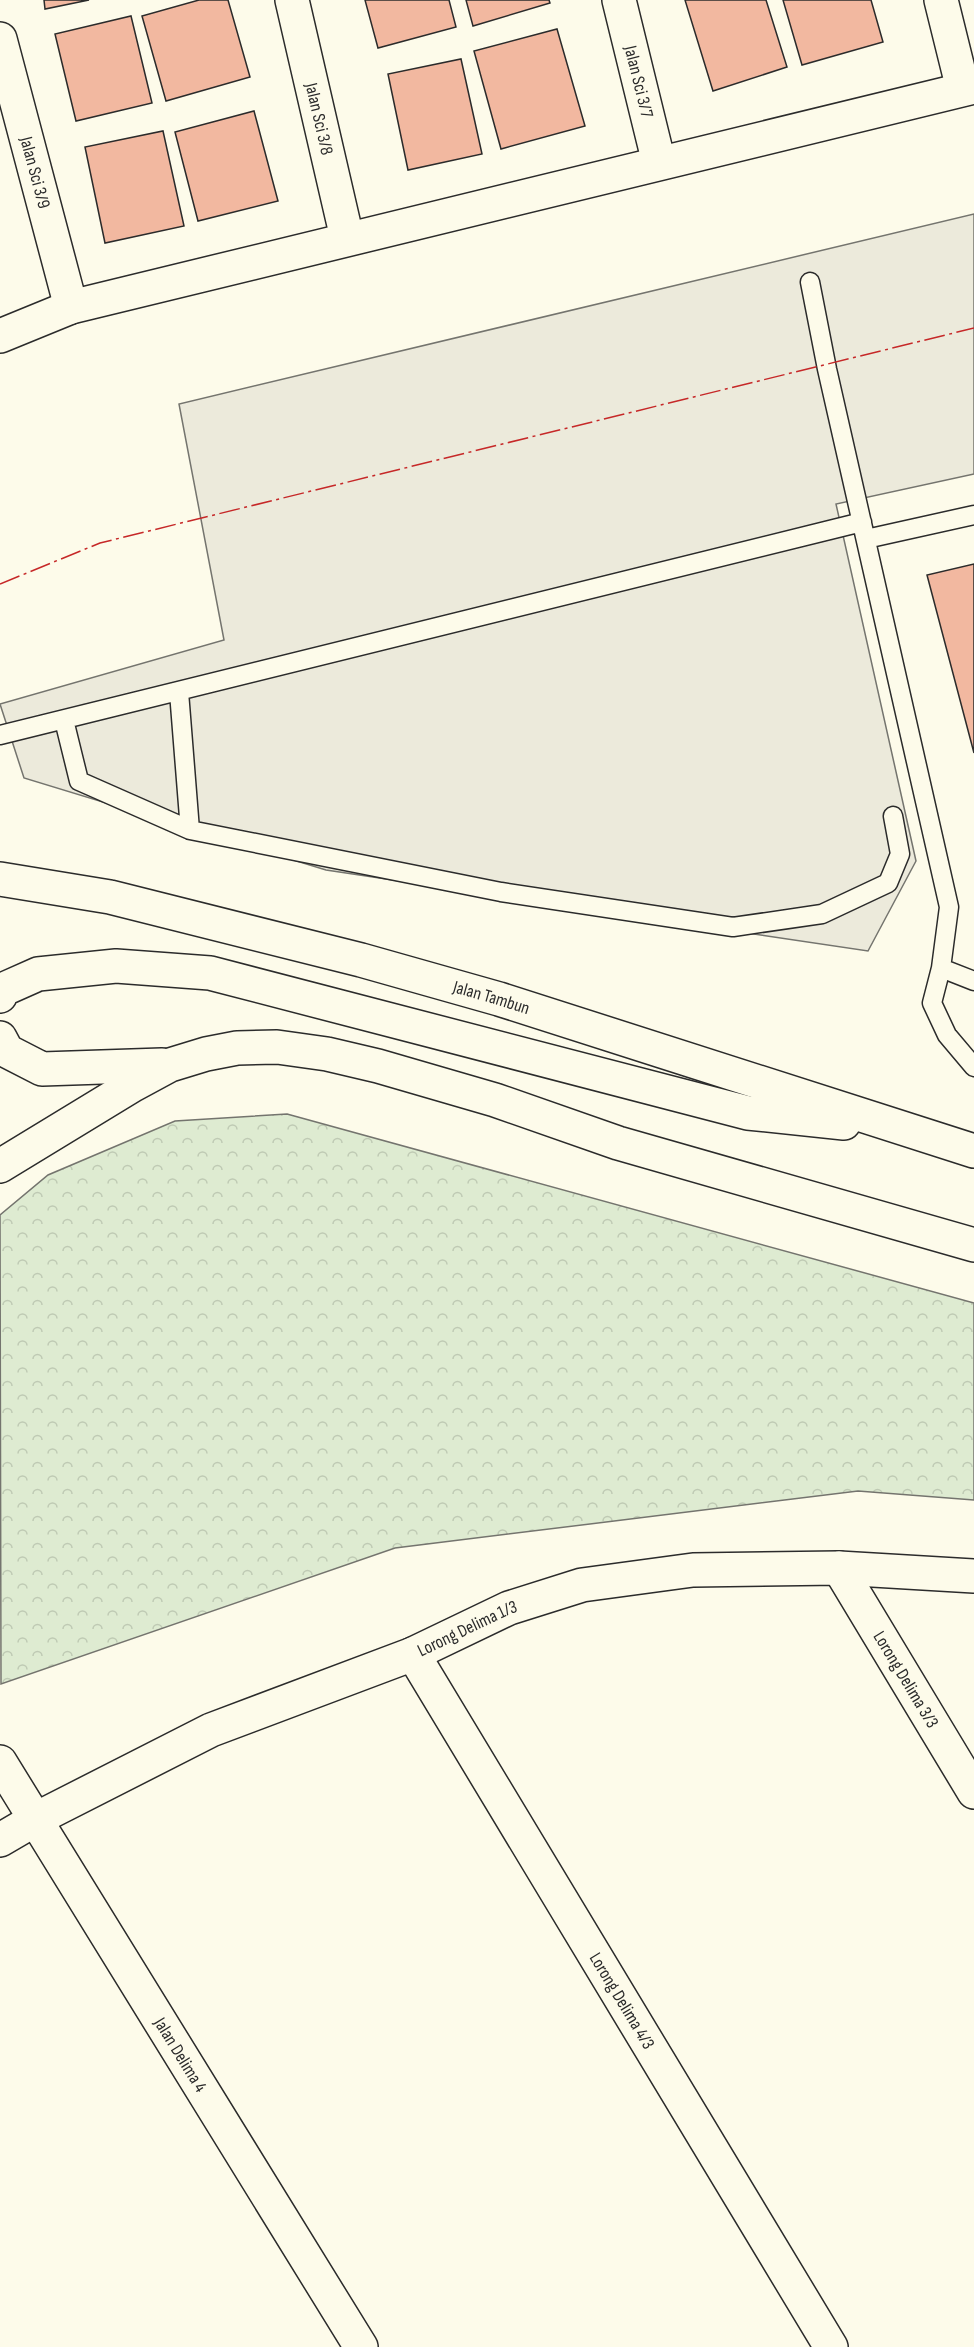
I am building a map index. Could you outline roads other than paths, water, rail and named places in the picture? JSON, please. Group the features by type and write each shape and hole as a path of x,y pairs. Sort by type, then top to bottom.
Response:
{"street":[{"name":"Jalan Sci 3/8","path":"292,0 347,238"},
{"name":"Jalan Sci 3/7","path":"619,0 658,163"},
{"path":"0,336 71,307 968,88 941,0"},
{"name":"Jalan Sci 3/9","path":"0,39 71,307"},
{"name":"Jalan Tambun","path":"0,879 110,897 361,960 499,999 974,1151"},
{"path":"0,996 2,990 38,974 116,966 210,973 748,1113 914,1131"},
{"path":"0,1038 7,1051 42,1069 170,1065 237,1048 277,1047 327,1054 378,1066 495,1100 618,1143 974,1245"},
{"path":"0,1166 133,1084 170,1065"},
{"name":"Lorong Delima 1/3","path":"0,1840 36,1819 211,1730 413,1654 509,1608 582,1585 693,1570 839,1568 974,1576"},
{"name":"Lorong Delima 3/3","path":"839,1568 974,1792"},
{"name":"Lorong Delima 4/3","path":"413,1654 831,2347"},
{"name":"Jalan Delima 4","path":"0,1762 361,2347"}],"lane":[{"path":"810,282 949,907 941,968 932,1003 946,1035 974,1067"},
{"path":"0,735 864,531 974,515"},
{"path":"179,692 190,830"},
{"path":"64,720 79,781 190,830 501,892 733,927 822,914 888,883 900,854 893,816"},
{"path":"941,968 974,981"}]}
